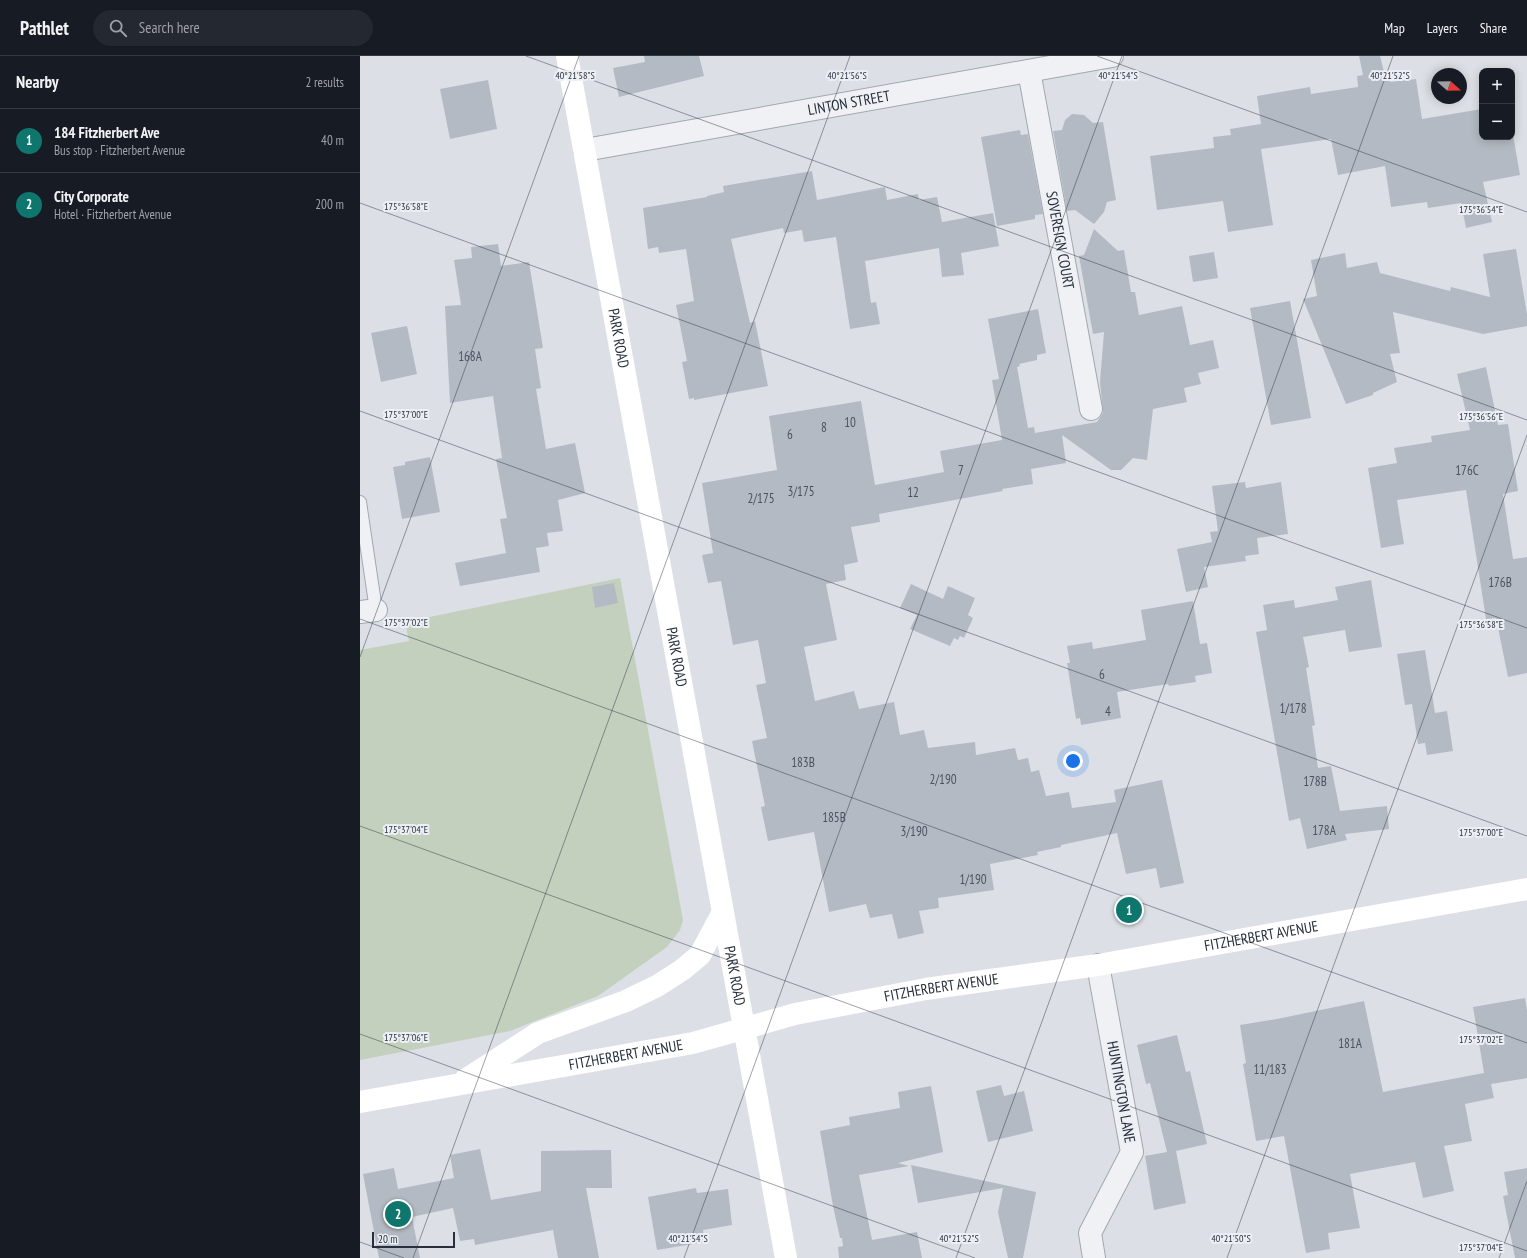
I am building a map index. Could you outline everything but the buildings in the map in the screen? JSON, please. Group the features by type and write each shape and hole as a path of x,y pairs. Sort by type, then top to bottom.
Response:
{"main road":[{"name":"PARK ROAD","path":"567,56 786,1258"},
{"name":"FITZHERBERT AVENUE","path":"360,1102 693,1043 711,1039 743,1027 795,1014 926,989 1098,965 1527,889"},
{"path":"456,1085 538,1033 626,1002 657,986 682,970 700,955 723,912"}],"street":[{"name":"LINTON STREET","path":"585,150 1112,56"},
{"name":"SOVEREIGN COURT","path":"1029,72 1091,409"},
{"name":"HUNTINGTON LANE","path":"1094,1258 1090,1233 1132,1152 1098,965"}],"lane":[{"path":"360,502 368,611"}],"green space":[{"path":"620,578 683,920 680,930 667,947 598,996 510,1031 360,1060 360,650 409,641 405,622"}],"place":[{"name":"184 Fitzherbert Ave","path":"1129,910"},
{"name":"City Corporate","path":"398,1214"}]}
